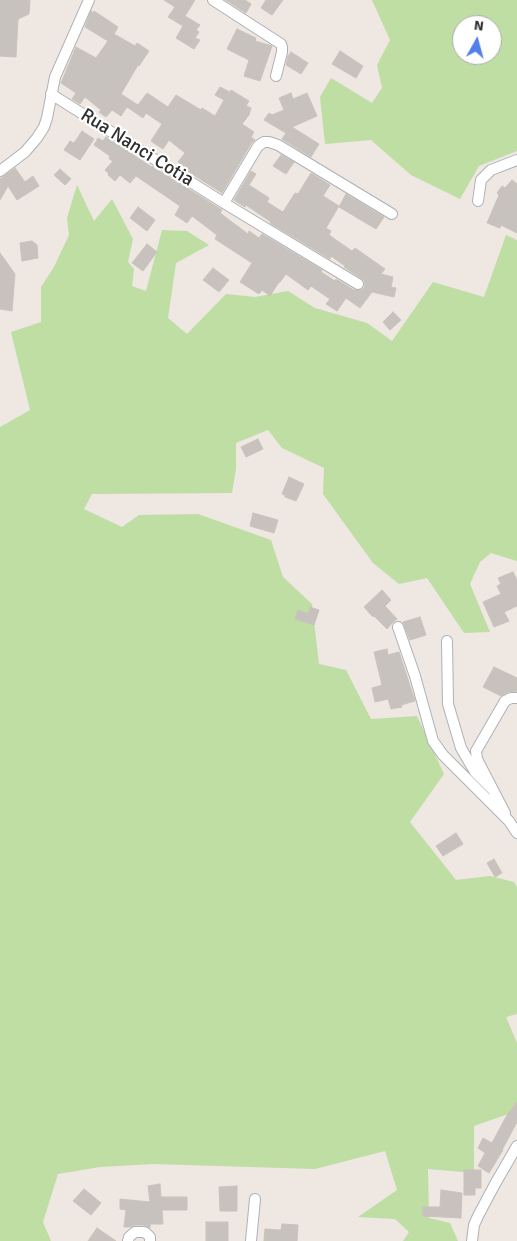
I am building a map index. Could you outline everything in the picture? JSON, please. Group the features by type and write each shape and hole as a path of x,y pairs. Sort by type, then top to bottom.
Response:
{"street":[{"path":"0,171 25,152 44,127 55,76 89,0"},
{"path":"212,0 281,44 282,52 276,76"},
{"name":"Rua Nanci Cotia","path":"51,94 224,203 358,284"},
{"path":"224,203 258,146 264,142 278,145 392,214"},
{"path":"478,201 481,180 491,170 517,160"},
{"path":"398,627 415,676 433,742 443,755 509,821"},
{"path":"447,641 448,704 461,748 475,772 493,790"},
{"path":"517,698 505,701 476,751 477,759 517,833"},
{"path":"472,1241 474,1225 478,1216 517,1146"},
{"path":"251,1241 255,1199"},
{"path":"128,1241 129,1237 136,1232 144,1232 150,1237 150,1241"}],"green space":[{"path":"372,0 517,0 517,151 479,166 460,199 411,175 371,140 325,144 320,97 331,78 372,103 382,88 377,65 390,40"},
{"path":"77,185 94,221 112,199 133,239 128,262 134,269 132,286 146,291 162,230 187,231 209,245 176,263 168,318 187,334 226,294 255,297 288,291 315,308 367,323 392,341 433,282 484,297 506,235 517,240 517,561 491,553 480,562 470,584 490,632 464,633 427,578 399,584 373,563 323,494 324,468 282,448 268,430 236,443 236,469 232,493 92,494 84,509 122,527 139,515 198,514 271,540 283,577 312,604 319,664 346,670 371,719 417,716 444,774 410,822 456,880 490,876 514,882 517,887 517,1014 506,1017 517,1043 517,1105 511,1113 474,1126 474,1173 428,1169 429,1218 450,1223 458,1241 403,1241 409,1232 395,1219 358,1217 397,1190 385,1151 315,1169 153,1164 100,1167 58,1174 43,1222 51,1241 0,1241 0,427 30,410 11,332 41,322 41,287 54,267 69,235 67,218"}],"building":[{"path":"0,0 30,0 29,14 18,19 16,57 0,56"},
{"path":"164,0 195,0 185,16 200,25 196,30 199,32 195,38 200,40 194,49 176,38 183,26 168,17 175,7"},
{"path":"226,0 245,0 251,4 246,13"},
{"path":"266,0 283,0 272,15 261,8"},
{"path":"91,11 93,13 94,11 118,27 114,34 135,46 137,43 149,51 138,65 121,94 138,105 147,93 168,107 176,95 215,116 224,100 215,95 220,87 230,92 231,90 249,101 246,106 251,108 249,115 242,124 254,132 251,137 255,140 222,193 184,169 185,167 178,162 185,153 169,140 163,149 151,141 162,124 146,113 143,118 127,107 121,116 112,110 106,117 99,112 101,110 85,97 80,104 72,99 76,93 61,83 76,47 96,58 108,41 85,27"},
{"path":"237,29 256,38 255,41 272,46 260,81 244,76 249,60 227,49"},
{"path":"340,51 363,66 356,78 332,64"},
{"path":"291,52 308,63 301,74 286,65"},
{"path":"291,93 293,99 307,93 317,116 292,127 319,144 311,157 282,139 286,133 264,120 269,113 272,115 284,110 279,98"},
{"path":"82,131 94,139 80,160 64,150 70,141 74,143"},
{"path":"106,137 222,210 220,213 248,234 249,231 259,238 262,234 322,270 321,272 335,281 336,279 354,290 361,290 365,285 364,280 331,256 330,259 270,223 246,205 245,207 234,200 251,171 256,174 249,185 269,198 267,202 283,212 295,193 298,194 311,173 330,185 323,196 339,206 326,228 331,231 329,235 352,251 355,248 385,269 381,274 393,277 391,287 396,288 394,297 372,292 360,308 346,298 337,311 326,304 330,299 311,286 308,290 286,274 270,296 262,290 259,294 240,282 252,263 215,239 217,235 192,216 187,223 175,215 180,206 136,176 130,183 120,175 115,181 108,175 105,170 113,161 109,159 110,156 94,145 98,138 103,141"},
{"path":"281,155 294,162 286,174 273,166"},
{"path":"15,168 25,182 33,176 39,186 17,200 8,186 0,200 0,179"},
{"path":"60,169 71,179 65,185 54,175"},
{"path":"512,180 517,184 517,233 501,225 500,228 487,223 499,195 497,193 502,186 505,188"},
{"path":"346,194 384,217 376,229 339,207"},
{"path":"138,207 155,220 147,231 130,218"},
{"path":"32,241 37,245 38,258 22,261 20,243"},
{"path":"147,244 157,252 143,271 132,263"},
{"path":"0,253 15,274 12,311 0,309"},
{"path":"213,268 229,280 219,292 203,280"},
{"path":"393,312 401,320 390,330 383,322"},
{"path":"258,439 263,449 246,457 241,447"},
{"path":"289,477 304,484 296,501 282,494"},
{"path":"253,513 278,520 274,533 250,526"},
{"path":"513,572 517,580 517,606 504,612 509,621 494,627 483,602 501,594 497,586 501,584 498,578"},
{"path":"382,590 391,600 385,606 397,619 387,629 364,607"},
{"path":"310,607 319,610 314,625 295,619 298,610 308,614"},
{"path":"420,617 426,635 410,640 403,622"},
{"path":"387,649 388,655 399,652 415,701 401,705 402,707 391,709 388,699 375,702 372,688 382,685 374,652"},
{"path":"494,667 517,678 517,691 508,692 501,696 483,687"},
{"path":"456,833 463,844 443,856 436,846"},
{"path":"494,859 502,873 495,877 487,863"},
{"path":"517,1102 517,1122 489,1173 478,1166 485,1153 478,1148 483,1138 492,1143 507,1115"},
{"path":"464,1170 481,1170 481,1188 475,1188 475,1195 464,1195"},
{"path":"160,1184 161,1197 187,1197 187,1210 162,1210 163,1224 150,1224 150,1228 144,1225 124,1227 126,1210 120,1209 120,1199 150,1202 148,1186"},
{"path":"237,1186 237,1211 220,1211 219,1187"},
{"path":"84,1189 101,1203 91,1215 73,1201"},
{"path":"441,1190 462,1193 461,1218 423,1216 423,1207 440,1207"},
{"path":"206,1222 228,1222 228,1241 206,1241"},
{"path":"282,1224 298,1225 297,1241 264,1241 265,1229 281,1230"},
{"path":"97,1228 116,1241 88,1241"}]}
